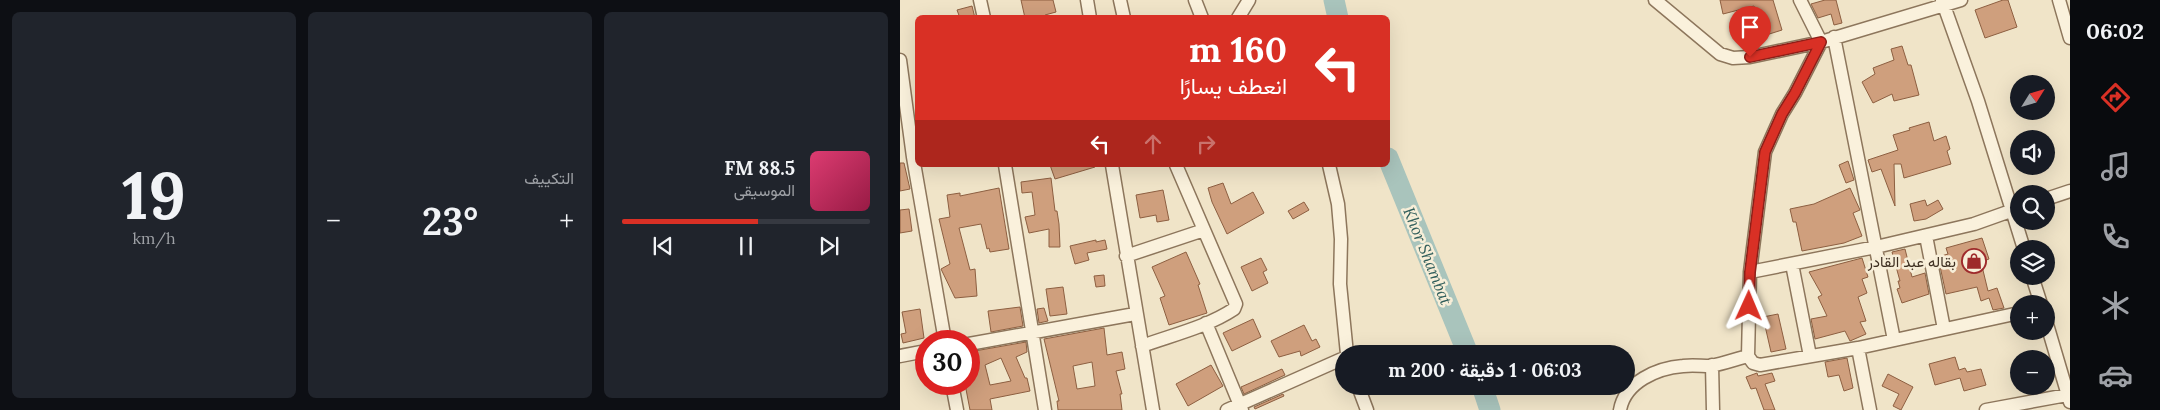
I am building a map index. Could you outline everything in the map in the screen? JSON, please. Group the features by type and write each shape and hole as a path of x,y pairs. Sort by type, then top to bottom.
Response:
{"street":[{"path":"980,0 983,15"},
{"path":"1087,0 1090,15"},
{"path":"1120,0 1123,15"},
{"path":"1195,0 1201,15"},
{"path":"1240,15 1250,0"},
{"path":"1655,0 1720,54 1733,58 1750,57 1821,42 1943,3 1961,0"},
{"path":"1800,0 1821,42"},
{"path":"2059,0 2070,38"},
{"path":"1943,3 2010,195"},
{"path":"1834,37 1894,340"},
{"path":"1821,42 1782,114 1765,152 1750,272 1748,356 1754,363 1760,365 1858,348 2010,315"},
{"path":"900,60 910,157 943,330"},
{"path":"1005,167 1045,410"},
{"path":"1112,167 1153,410"},
{"path":"1142,346 1206,323 1234,309 1236,304 1177,167"},
{"path":"1329,167 1339,213 1341,239 1340,284 1346,345"},
{"path":"2055,196 2070,191"},
{"path":"1750,272 1876,248 1974,224 2010,212"},
{"path":"1126,256 1204,230"},
{"path":"1926,236 1944,329"},
{"path":"1792,264 1810,356"},
{"path":"980,342 1136,314"},
{"path":"1206,323 1241,408"},
{"path":"1986,410 2069,398 2051,340"},
{"path":"1858,348 1870,410"},
{"path":"900,356 915,353"},
{"path":"1620,410 1628,389 1640,380 1659,371 1681,366 1712,366 1748,356"},
{"path":"1228,410 1241,408 1335,362"},
{"path":"1712,366 1713,410"},
{"path":"954,395 957,410"},
{"path":"1361,395 1367,410"}],"building":[{"path":"1021,0 1053,0 1056,12 1045,15 1024,15"},
{"path":"1720,0 1773,0 1782,30 1763,36 1754,6 1723,14"},
{"path":"1825,0 1836,0 1842,23 1834,25 1831,14 1818,18 1811,4"},
{"path":"2008,0 2017,27 1985,38 1975,10"},
{"path":"972,6 974,15 959,15 957,10"},
{"path":"1902,46 1908,65 1911,65 1919,95 1894,101 1892,94 1873,103 1862,82 1875,74 1873,68 1894,60 1891,49"},
{"path":"1929,122 1934,141 1946,136 1950,149 1947,151 1951,164 1904,178 1901,164 1894,164 1895,206 1881,169 1872,172 1868,160 1898,150 1893,135"},
{"path":"1848,161 1854,180 1846,183 1839,165"},
{"path":"900,163 904,163 910,189 900,191"},
{"path":"1051,167 1095,167 1055,179"},
{"path":"1051,178 1055,211 1057,211 1059,224 1060,247 1049,247 1049,229 1029,233 1025,217 1035,215 1032,192 1022,193 1021,182"},
{"path":"1223,183 1231,204 1253,192 1264,213 1227,234 1212,202 1208,188"},
{"path":"999,188 1009,249 990,252 989,248 987,249 981,224 959,228 970,270 975,269 977,296 955,298 941,269 950,264 939,219 950,217 947,195 960,193 960,196"},
{"path":"1850,188 1860,210 1853,213 1862,236 1844,243 1802,251 1796,222 1793,222 1790,209 1814,204"},
{"path":"1163,190 1169,220 1157,222 1156,215 1140,218 1136,195"},
{"path":"1925,200 1927,206 1938,200 1943,209 1926,219 1914,221 1910,204"},
{"path":"1304,202 1309,210 1293,219 1288,211"},
{"path":"909,209 912,231 900,233 900,210"},
{"path":"1982,238 1989,259 1981,262 1988,291 1997,288 2004,308 1993,310 1989,298 1981,301 1977,287 1946,294 1938,257 1948,254 1946,248"},
{"path":"1096,240 1096,242 1105,240 1107,249 1087,253 1089,260 1075,264 1070,246"},
{"path":"1905,249 1912,277 1925,273 1929,294 1902,303 1897,289 1900,288 1898,281 1900,281 1892,252"},
{"path":"1186,252 1200,284 1198,285 1207,313 1169,325 1160,298 1165,296 1152,267"},
{"path":"1261,258 1267,270 1263,272 1268,283 1252,291 1241,267"},
{"path":"1862,258 1868,277 1862,279 1867,293 1858,297 1866,321 1860,322 1866,334 1850,341 1845,331 1815,339 1811,319 1827,316 1818,297 1822,295 1809,272"},
{"path":"1104,275 1105,286 1096,287 1094,276"},
{"path":"1063,287 1067,314 1050,316 1046,289"},
{"path":"1020,307 1023,326 991,332 988,311"},
{"path":"1044,308 1048,321 1039,323 1037,309"},
{"path":"920,309 923,330 915,330 915,340 903,343 901,334 906,333 902,312"},
{"path":"1778,314 1786,349 1771,352 1763,317"},
{"path":"1253,319 1261,337 1232,351 1223,333"},
{"path":"1304,325 1312,341 1316,339 1320,347 1301,356 1300,351 1279,357 1271,341"},
{"path":"1104,328 1107,355 1122,352 1125,369 1116,371 1122,394 1120,394 1122,410 1058,410 1057,401 1059,401 1044,339","holes":["1092,362 1095,386 1077,389 1073,366"]},
{"path":"1026,342 1027,352 1016,357 1025,378 1027,378 1030,391 990,399 992,410 970,410 967,395 980,395 980,350","holes":["1001,358 1011,381 990,385 985,365"]},
{"path":"1955,357 1959,370 1965,368 1967,372 1981,369 1986,385 1964,391 1960,378 1935,385 1929,364"},
{"path":"1847,358 1853,388 1844,391 1839,375 1828,377 1825,362"},
{"path":"1211,365 1223,386 1188,406 1176,384"},
{"path":"1282,369 1285,375 1244,394 1241,387"},
{"path":"1757,373 1758,376 1772,373 1775,381 1765,384 1775,410 1764,410 1756,388 1751,389 1746,377"},
{"path":"1888,374 1913,387 1901,410 1893,406 1899,394 1882,386"},
{"path":"1283,394 1284,396 1255,409 1254,407"}],"waterway":[{"name":"Khor Shambat","path":"1334,0 1337,15"},
{"name":"Khor Shambat","path":"1390,163 1464,345"},
{"name":"Khor Shambat","path":"1485,395 1490,410"}],"place":[{"name":"بقاله عبد القادر","path":"1974,261"}],"route":[{"path":"1749,306 1750,272 1765,152 1782,114 1821,42 1750,57"}]}
